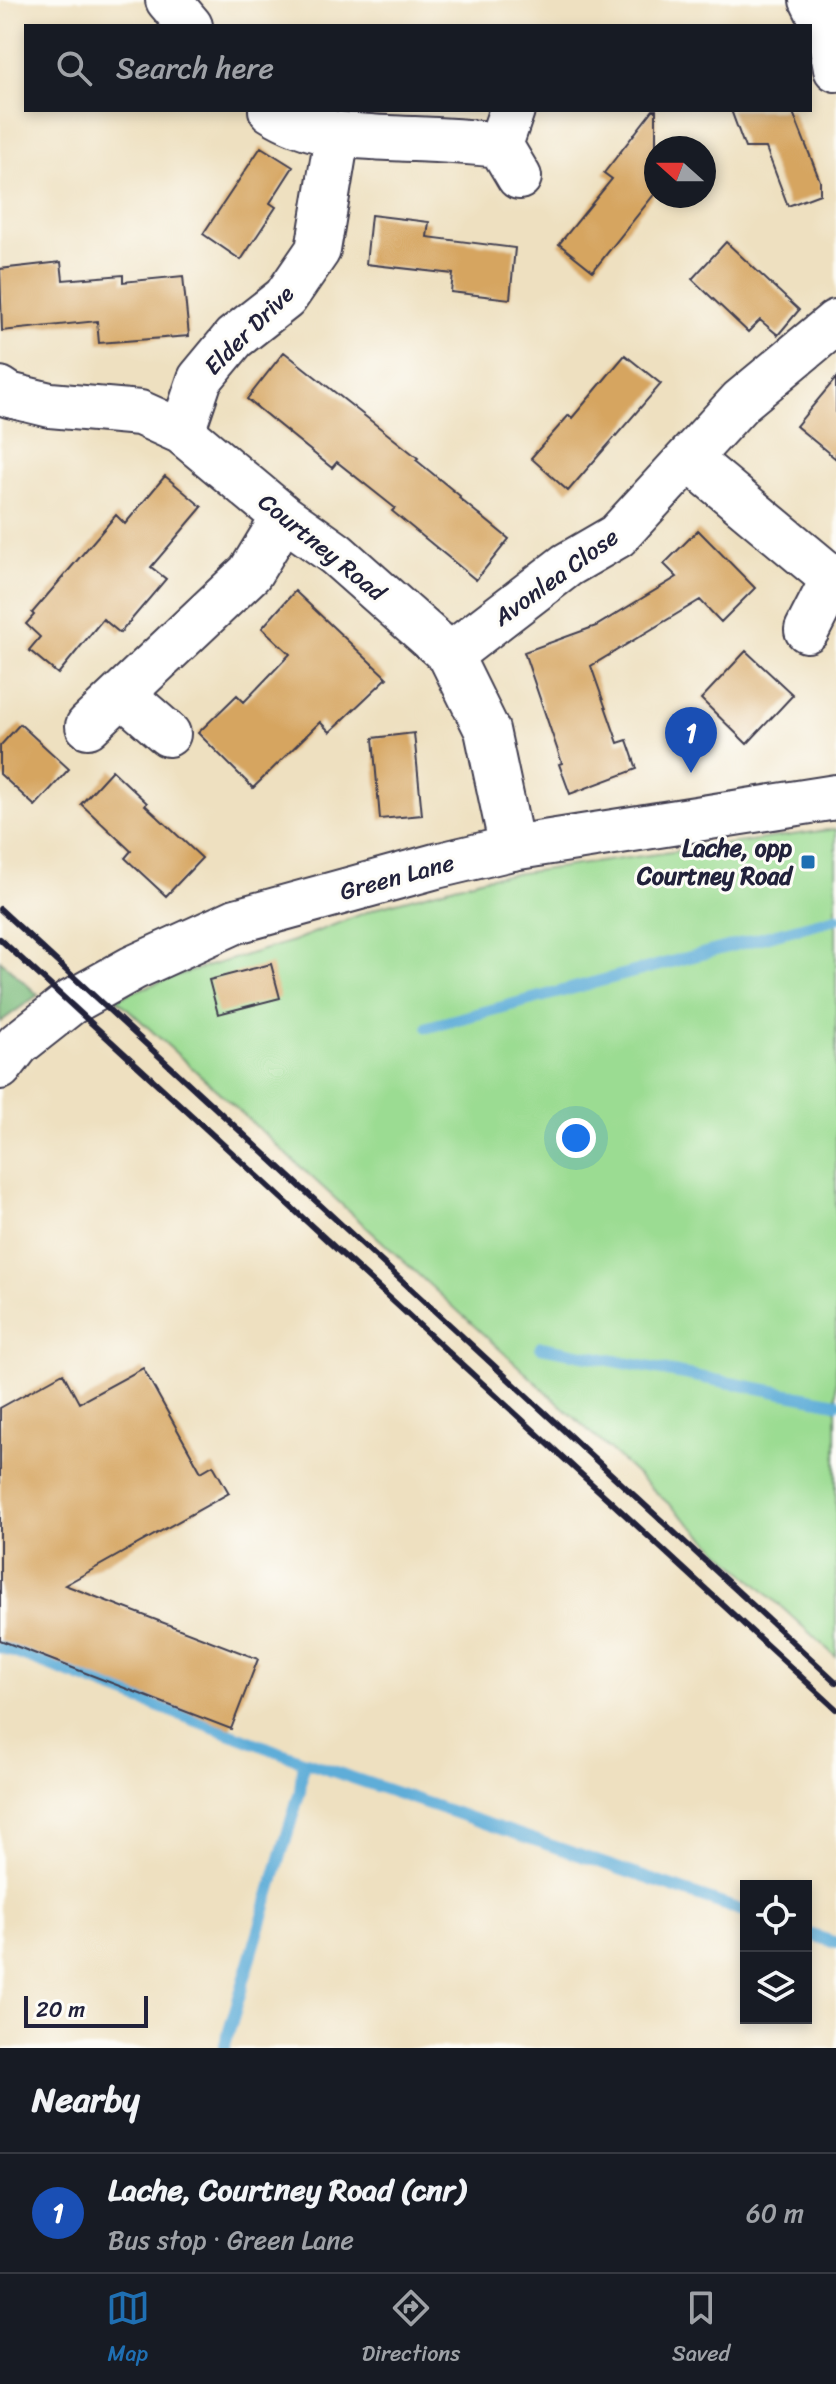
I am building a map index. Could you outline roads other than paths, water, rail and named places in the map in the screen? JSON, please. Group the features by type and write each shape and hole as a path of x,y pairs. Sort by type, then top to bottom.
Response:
{"street":[{"path":"168,0 188,24"},
{"path":"274,112 287,120 337,136 510,144"},
{"name":"Elder Drive","path":"182,432 200,379 234,338 285,298 318,250 337,136"},
{"name":"Avonlea Close","path":"450,655 567,565 617,536 741,401 836,322"},
{"name":"Courtney Road","path":"0,389 9,395 50,405 140,413 182,432 284,517 336,554 450,655 487,730 512,848"},
{"path":"689,459 834,578 807,630"},
{"path":"88,726 250,573 284,517"},
{"path":"122,694 168,734"},
{"name":"Green Lane","path":"0,1067 18,1044 70,1003 133,968 236,921 421,869 512,848 836,797"}],"waterway":[{"path":"428,1027 836,918"},
{"path":"541,1347 836,1403"},
{"path":"0,1647 303,1761 740,1910"},
{"path":"224,2048 300,1791 303,1761"},
{"path":"812,1935 836,1943"}],"railway":[{"path":"0,909 836,1682"},
{"path":"0,939 836,1709"}],"place":[{"name":"Lache, Courtney Road (cnr)","path":"691,773"},
{"name":"Lache, opp Courtney Road","path":"808,862"}]}
